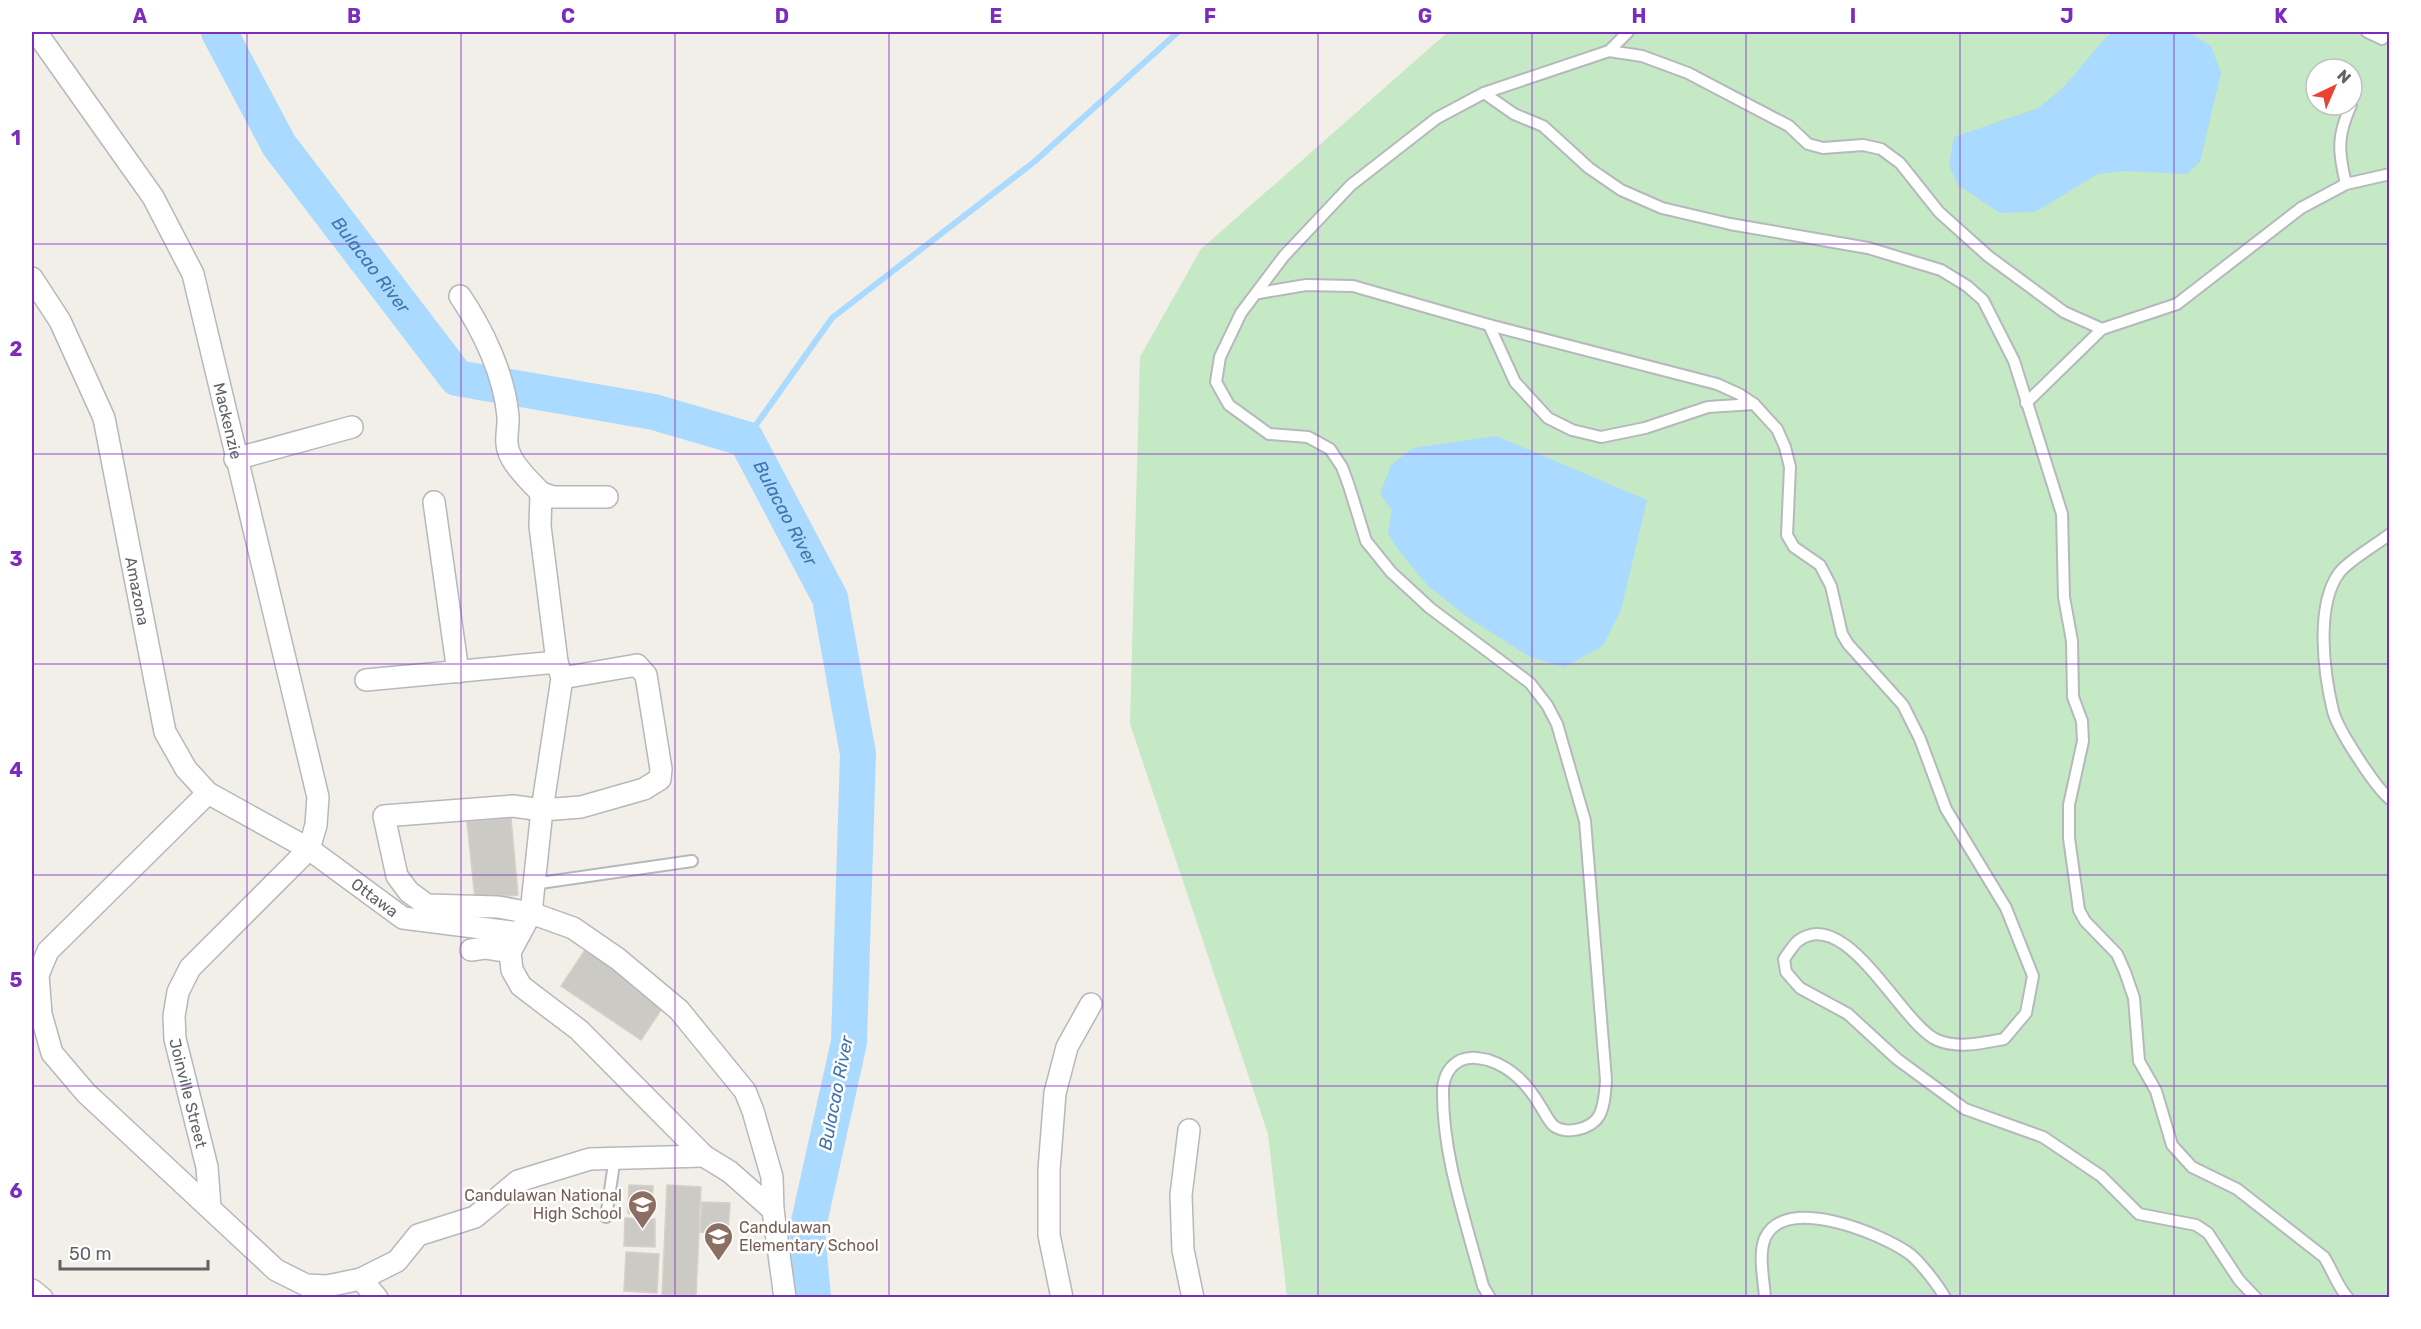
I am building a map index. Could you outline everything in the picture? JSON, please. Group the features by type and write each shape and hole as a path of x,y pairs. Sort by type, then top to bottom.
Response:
{"street":[{"name":"Mackenzie","path":"36,32 153,196 193,274 235,459 318,797 316,825 309,849"},
{"name":"Amazona","path":"32,278 60,321 104,418 165,732 186,769 208,793 309,849"},
{"path":"460,296 479,324 497,372 508,417 505,435 511,458 541,493 553,497 607,497"},
{"path":"235,459 352,428"},
{"path":"541,493 540,526 560,670 531,913 510,952 512,970 521,986 579,1030 704,1156 730,1172 772,1210"},
{"path":"434,502 458,672"},
{"path":"366,680 458,672 560,670 637,665 646,675 662,775 656,783 644,789 592,804 542,810 513,806 384,816 397,876 409,892 427,905 470,905 531,913 573,928 618,959 679,1010 745,1091 772,1177 772,1210 785,1298"},
{"path":"208,793 48,951 38,975 41,1014 52,1053 86,1093 210,1206 276,1270 303,1291 361,1279 397,1261 418,1235 475,1217 518,1181 590,1159 704,1156"},
{"name":"Ottawa","path":"309,849 403,918 520,933"},
{"name":"Joinville Street","path":"210,1206 207,1167 175,1039 174,1016 178,992 190,968 309,849"},
{"path":"471,950 485,948 510,952"},
{"path":"1062,1298 1048,1235 1049,1170 1055,1093 1067,1047 1091,1004"},
{"path":"1189,1130 1181,1196 1183,1250 1193,1298"},
{"path":"361,1279 377,1298"},
{"path":"32,1290 42,1298"}],"lane":[{"path":"1490,1298 1483,1286 1446,1146 1443,1119 1444,1077 1454,1063 1467,1057 1477,1057 1499,1064 1520,1077 1552,1125 1563,1130 1580,1129 1598,1117 1604,1100 1606,1080 1585,821 1557,724 1547,705 1530,683 1430,608 1366,542 1342,466 1330,449 1308,437 1269,434 1229,405 1216,382 1220,357 1241,313 1284,256 1351,184 1437,118 1484,93 1609,51 1628,32"},
{"path":"2367,32 2382,39 2390,33"},
{"path":"1609,51 1642,56 1688,73 1789,126 1808,144 1823,148 1863,145 1881,148 1900,163 1940,212 1988,256 2064,312 2102,329"},
{"path":"1484,93 1514,114 1543,126 1589,168 1621,190 1662,208 1730,224 1868,248 1941,270 1967,286 1983,300 2014,361 2062,514 2064,597 2072,641 2073,697 2082,721 2083,741 2069,805 2069,838 2079,910 2085,921 2117,954 2125,972 2134,998 2139,1061 2156,1091 2172,1144 2192,1167 2236,1189 2324,1257 2340,1289 2348,1298"},
{"path":"2346,117 2341,128 2339,147 2346,184"},
{"path":"2026,403 2102,329 2177,304 2301,208 2346,184 2390,174"},
{"path":"1259,292 1306,285 1353,286 1489,325 1717,384 1754,404 1777,429 1790,467 1787,535 1794,547 1820,565 1831,586 1842,634 1848,644 1902,705 1920,739 1946,809 2006,908 2033,976 2026,1013 2004,1039 1969,1045 1936,1040 1913,1020 1858,954 1831,935 1815,935 1798,940 1784,959 1786,972 1800,988 1848,1014 1897,1059 1965,1109 2043,1137 2101,1176 2139,1214 2196,1225 2208,1233 2239,1280 2256,1298"},
{"path":"1489,325 1515,382 1548,418 1572,430 1600,437 1645,428 1708,407 1754,404"},
{"path":"2390,534 2339,573 2325,604 2322,633 2334,713 2378,789 2390,799"},
{"path":"533,884 692,861"},
{"path":"606,1217 615,1157"},
{"path":"1765,1298 1762,1263 1766,1238 1779,1222 1798,1217 1836,1222 1871,1234 1909,1253 1946,1298"}],"green space":[{"path":"1448,32 2389,32 2389,1297 1287,1297 1268,1134 1130,724 1140,357 1201,249"}],"water":[{"path":"2114,32 2189,32 2211,46 2221,73 2200,162 2187,174 2124,171 2098,174 2035,212 2000,213 1958,185 1949,165 1954,137 2038,108 2063,88 2106,37"},
{"path":"1496,436 1647,500 1621,610 1603,646 1564,667 1530,657 1467,617 1427,585 1397,548 1388,533 1392,510 1380,494 1391,465 1413,448"}],"building":[{"path":"511,818 518,895 475,899 467,822"},
{"path":"587,947 667,1001 641,1040 561,986"},
{"path":"629,1185 653,1186 652,1214 628,1213"},
{"path":"667,1185 701,1187 696,1296 662,1294"},
{"path":"702,1202 730,1203 728,1233 700,1232"},
{"path":"625,1218 655,1219 655,1247 624,1246"},
{"path":"626,1252 659,1254 657,1293 624,1291"}],"waterway":[{"name":"Bulacao River","path":"219,32 279,145 457,378 654,412 746,439 830,598 858,754 849,1042 807,1231 813,1298"},
{"path":"746,439 832,318 1034,162 1178,32"}],"place":[{"name":"Candulawan National High School","path":"643,1230"},
{"name":"Candulawan Elementary School","path":"718,1262"}]}
